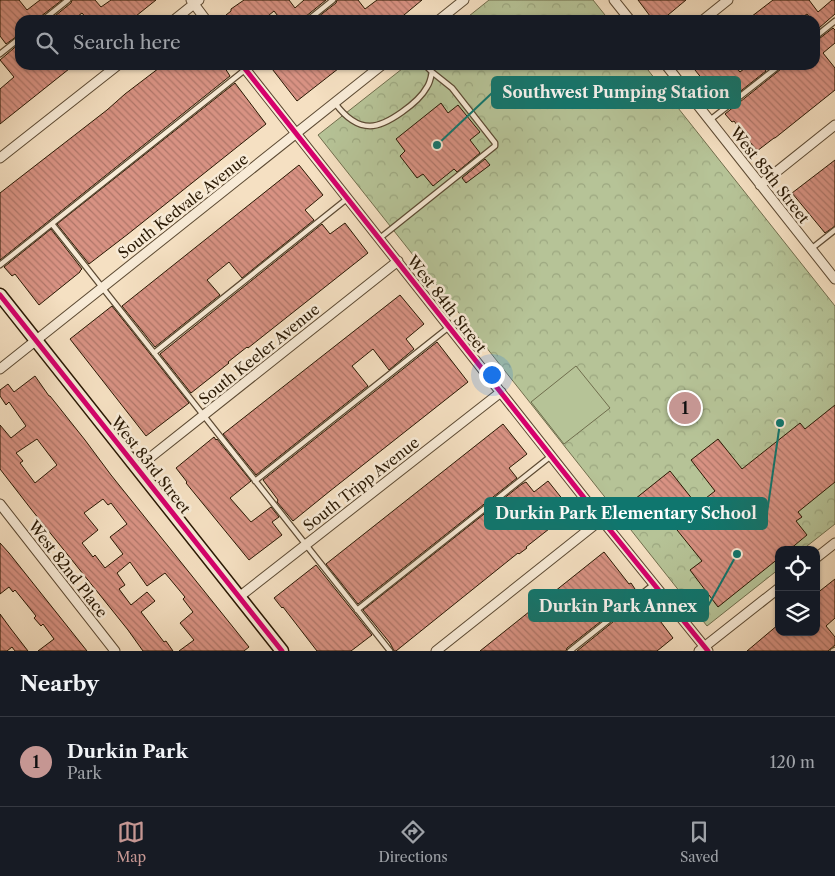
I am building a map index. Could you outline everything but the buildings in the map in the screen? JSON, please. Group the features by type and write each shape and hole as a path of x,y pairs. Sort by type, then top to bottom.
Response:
{"street":[{"path":"445,15 464,0"},
{"path":"614,0 626,15"},
{"path":"709,15 728,0"},
{"path":"180,15 195,1 203,15"},
{"path":"0,158 112,70"},
{"name":"West 84th Street","path":"249,70 296,133 654,584 704,650"},
{"name":"South Kedvale Avenue","path":"0,369 376,70"},
{"name":"West 85th Street","path":"670,70 835,279"},
{"path":"760,185 835,125"},
{"name":"South Keeler Avenue","path":"137,468 398,261"},
{"name":"West 83rd Street","path":"0,295 282,651"},
{"name":"South Tripp Avenue","path":"239,597 501,392"},
{"name":"West 82nd Place","path":"0,504 115,651"},
{"path":"436,651 602,520"},
{"path":"820,555 835,544"},
{"path":"704,650 775,591"}],"lane":[{"path":"49,15 68,0"},
{"path":"314,15 333,0"},
{"path":"820,33 835,21"},
{"path":"0,54 15,42"},
{"path":"0,265 241,70"},
{"path":"710,121 774,70"},
{"path":"335,103 350,120 369,126 378,125 390,120 422,95 432,72 452,88 495,142 495,146 380,238"},
{"path":"154,353 348,198"},
{"path":"52,224 390,651"},
{"path":"811,249 835,230"},
{"path":"255,481 449,327"},
{"path":"357,610 551,456"},
{"path":"570,651 654,584"}],"green space":[{"path":"489,0 593,0 605,15 470,15"},
{"path":"401,70 648,70 835,306 835,524 807,546 775,546 775,572 707,626 318,135"},
{"path":"576,366 610,408 564,444 531,402"}],"cycle path":[{"path":"246,70 593,509 708,651"},
{"path":"0,295 282,651"}],"place":[{"name":"Southwest Pumping Station","path":"437,145"},
{"name":"Durkin Park","path":"685,408"},
{"name":"Durkin Park Elementary School","path":"780,423"},
{"name":"Durkin Park Annex","path":"737,554"}]}
